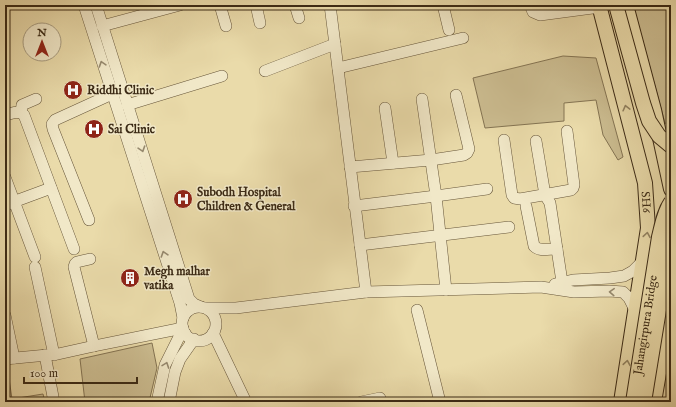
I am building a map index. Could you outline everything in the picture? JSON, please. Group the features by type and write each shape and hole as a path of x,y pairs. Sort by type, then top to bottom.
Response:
{"main road":[{"path":"616,5 649,121 660,136 671,146"},
{"path":"626,5 654,110 671,189"},
{"name":"SH6","path":"600,6 645,183 648,228 621,402"},
{"name":"Jahangirpura Bridge","path":"633,402 659,236 668,205 671,202"},
{"name":"Jahangirpura Bridge","path":"644,402 671,236"},
{"path":"654,402 670,307"}],"street":[{"path":"84,5 189,332 223,354"},
{"path":"96,5 190,299 194,304 204,308 215,316 215,330 223,354 246,402"},
{"path":"102,26 180,5"},
{"path":"220,5 226,26"},
{"path":"256,5 260,23"},
{"path":"295,5 299,18"},
{"path":"330,5 354,206 366,292"},
{"path":"444,5 449,30"},
{"path":"530,5 533,12 540,15 600,6"},
{"path":"338,68 463,38"},
{"path":"265,71 335,44"},
{"path":"127,105 222,76"},
{"path":"89,220 52,124 55,120 112,94"},
{"path":"350,167 431,160 464,155 467,153 469,149 456,95"},
{"path":"21,113 22,105 36,99"},
{"path":"422,99 441,235 446,290"},
{"path":"385,108 394,163"},
{"path":"5,116 15,112 24,115 74,249"},
{"path":"504,140 512,195 514,198 520,199 570,190 573,188 574,185 567,131"},
{"path":"536,141 545,195 550,203 562,282"},
{"path":"5,177 10,203 35,262 49,355 54,402"},
{"path":"10,203 51,188"},
{"path":"354,206 487,189"},
{"path":"526,206 534,246 540,250 557,249"},
{"path":"360,245 509,227"},
{"path":"90,259 77,262 74,264 74,267 94,346"},
{"path":"541,287 573,280 624,276 633,271 643,261 671,266"},
{"path":"169,402 175,372 189,332 186,313 195,307 236,308 366,292 541,287 574,292 622,292 629,298 635,310 670,307"},
{"path":"5,315 9,358 49,355 94,346 189,332 204,340 210,337 224,317 236,308"},
{"path":"417,310 440,402"},
{"path":"157,402 165,365 179,337 189,332"},
{"path":"361,402 380,398"}],"shaded area":[{"path":"633,5 671,5 671,126 665,123"},
{"path":"563,56 596,58 623,157 618,160 603,135 596,100 564,103 564,121 485,128 473,78"},
{"path":"152,343 157,368 149,402 85,402 80,359"},
{"path":"5,365 7,365 12,399 43,394 45,402 5,402"}],"place":[{"name":"Riddhi Clinic","path":"73,90"},
{"name":"Sai Clinic","path":"94,129"},
{"name":"Subodh Hospital Children & General","path":"183,199"},
{"name":"Megh malhar vatika","path":"130,278"}]}
